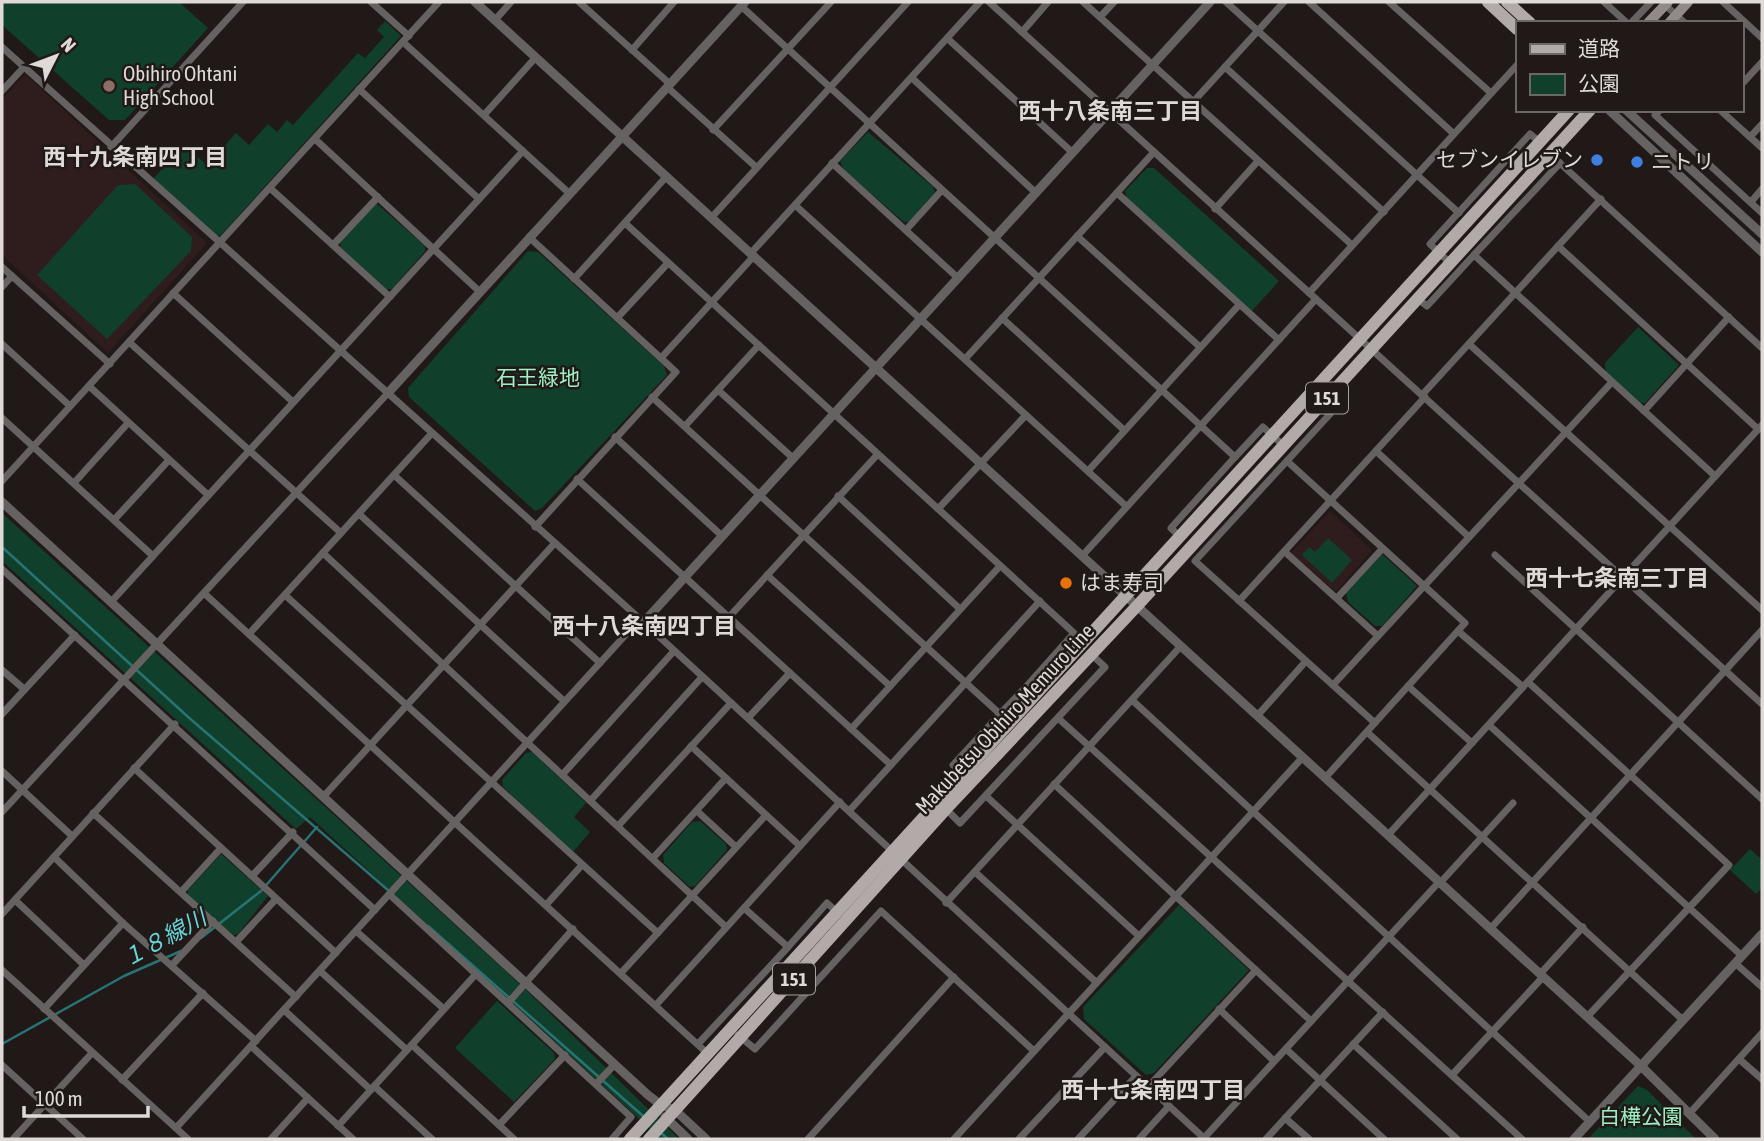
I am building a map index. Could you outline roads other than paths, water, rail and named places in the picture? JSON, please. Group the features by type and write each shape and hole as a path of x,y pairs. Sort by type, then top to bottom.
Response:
{"main road":[{"path":"1507,2 1528,21"},
{"path":"1677,20 1688,2"},
{"path":"1492,3 1516,28"},
{"path":"1650,21 1666,3"},
{"name":"Makubetsu Obihiro Memuro Line","path":"649,1139 737,1033 1039,701 1126,596 1567,112"},
{"name":"Makubetsu Obihiro Memuro Line","path":"942,806 964,775 1039,701 1092,655 1137,606 1219,526 1283,445 1450,263 1523,194 1555,158 1589,112"},
{"name":"Makubetsu Obihiro Memuro Line","path":"630,1139 708,1055 737,1033 822,949 843,917"}],"street":[{"path":"111,147 243,2"},
{"path":"371,2 409,36"},
{"path":"2,481 439,2"},
{"path":"475,2 1641,1066 1715,1139"},
{"path":"495,20 511,2"},
{"path":"579,2 713,130 756,167"},
{"path":"632,50 673,2"},
{"path":"713,130 831,2"},
{"path":"712,217 908,2"},
{"path":"661,358 832,163 980,2"},
{"path":"989,2 1762,704"},
{"path":"1022,32 1048,2"},
{"path":"1083,2 1352,245"},
{"path":"1100,17 1114,2"},
{"path":"176,1128 390,895 490,781 600,663 685,578 1210,2"},
{"path":"1226,2 1459,213"},
{"path":"1193,102 1284,2"},
{"path":"1309,2 1454,134"},
{"path":"1389,2 1490,93"},
{"path":"1604,2 1627,21"},
{"path":"1631,21 1651,2"},
{"path":"1723,2 1741,21"},
{"path":"1666,3 1677,20"},
{"path":"2,812 205,594 743,4 995,239 1235,457"},
{"path":"1743,23 1762,38"},
{"path":"948,38 1073,153"},
{"path":"403,42 570,194"},
{"path":"2,47 748,718 1204,1139 1513,803"},
{"path":"484,115 536,57"},
{"path":"1743,83 1762,62"},
{"path":"1309,293 1516,66"},
{"path":"2,91 24,67"},
{"path":"1225,67 1384,212"},
{"path":"912,78 1036,193"},
{"path":"359,89 479,200"},
{"path":"1611,112 1762,252"},
{"path":"1628,112 1762,234"},
{"path":"1658,112 1655,115 1762,212"},
{"path":"1722,112 1762,148"},
{"path":"1750,137 1762,124"},
{"path":"1450,263 1430,244 1530,134 1540,142"},
{"path":"314,139 480,292"},
{"path":"111,602 523,151"},
{"path":"965,359 1154,152"},
{"path":"1555,158 1762,348"},
{"path":"1215,209 1258,161"},
{"path":"832,163 958,278"},
{"path":"575,279 666,177"},
{"path":"1418,299 1427,306 1474,256 1523,194 1507,179"},
{"path":"270,187 390,298"},
{"path":"1751,202 1762,189"},
{"path":"906,230 942,190"},
{"path":"1117,193 1279,340"},
{"path":"333,245 378,197"},
{"path":"1239,601 1601,199"},
{"path":"795,205 1126,506"},
{"path":"625,223 1074,633 953,765 964,775"},
{"path":"1077,236 1200,346"},
{"path":"529,237 676,372 535,527"},
{"path":"1388,835 1760,427 1686,365 1558,246"},
{"path":"1474,256 1715,475"},
{"path":"617,318 668,263"},
{"path":"2,267 110,364"},
{"path":"2,286 12,276"},
{"path":"173,293 293,402"},
{"path":"1082,556 1316,299"},
{"path":"1088,471 1239,305"},
{"path":"1644,411 1728,317"},
{"path":"1002,318 1124,430"},
{"path":"129,342 341,533"},
{"path":"2,344 71,406"},
{"path":"1469,344 1762,610"},
{"path":"685,426 759,345"},
{"path":"1333,685 1612,382"},
{"path":"89,386 208,495"},
{"path":"718,390 794,458"},
{"path":"652,397 1000,714"},
{"path":"1320,405 1330,414 1287,461 1219,526 1195,561 1375,723"},
{"path":"938,509 1026,415"},
{"path":"2,418 153,556"},
{"path":"74,483 128,423"},
{"path":"1180,537 1171,528 1264,427 1283,445"},
{"path":"249,634 432,433"},
{"path":"615,436 722,536"},
{"path":"1376,451 1469,537"},
{"path":"729,617 877,455"},
{"path":"114,520 169,460"},
{"path":"1287,461 1465,623 1325,778"},
{"path":"394,475 600,663"},
{"path":"578,479 891,765"},
{"path":"838,496 960,609"},
{"path":"2,502 661,1105 688,1139"},
{"path":"1203,512 1219,526"},
{"path":"359,514 564,701"},
{"path":"323,797 554,544"},
{"path":"1337,598 1382,549"},
{"path":"1285,552 1378,636"},
{"path":"323,553 528,740 726,927"},
{"path":"1496,555 1762,799"},
{"path":"851,729 1000,566"},
{"path":"2,569 125,678 375,910"},
{"path":"767,575 890,686"},
{"path":"205,594 708,1055"},
{"path":"285,595 658,933"},
{"path":"849,811 1040,601"},
{"path":"1490,929 1762,630"},
{"path":"1458,631 1526,685 1729,865 1587,1017"},
{"path":"2,714 75,635"},
{"path":"946,903 1180,647"},
{"path":"563,774 674,651"},
{"path":"942,806 960,823 1105,667 1092,655"},
{"path":"1257,716 1306,661"},
{"path":"2,670 24,689"},
{"path":"748,718 790,673"},
{"path":"592,800 702,677"},
{"path":"1408,686 1472,743"},
{"path":"1024,688 1039,701"},
{"path":"1132,700 1590,1122"},
{"path":"618,827 731,703"},
{"path":"1058,718 1522,1139"},
{"path":"2,914 174,723"},
{"path":"1489,725 1689,908 1739,959 1762,988"},
{"path":"1367,732 1534,881 1683,1020"},
{"path":"691,746 800,846"},
{"path":"957,1138 1096,982 1303,758"},
{"path":"134,768 336,953"},
{"path":"2,771 72,836"},
{"path":"653,858 726,778"},
{"path":"1054,784 1311,1021"},
{"path":"986,796 1139,936"},
{"path":"656,1005 840,803"},
{"path":"697,811 736,847"},
{"path":"93,813 296,997"},
{"path":"621,973 766,815"},
{"path":"252,876 293,832"},
{"path":"181,892 221,848"},
{"path":"54,857 123,923 203,992 308,1098 353,1139"},
{"path":"546,905 582,865"},
{"path":"975,872 1096,982"},
{"path":"390,895 631,1118 612,1139"},
{"path":"236,942 276,899"},
{"path":"15,900 84,965"},
{"path":"698,1044 827,903 843,917"},
{"path":"744,908 788,947"},
{"path":"737,1033 755,1049 881,911 1034,1051"},
{"path":"172,965 213,921"},
{"path":"44,1009 123,923"},
{"path":"1452,1075 1583,927"},
{"path":"508,1003 573,929"},
{"path":"356,931 444,1009"},
{"path":"1574,1139 1762,933"},
{"path":"822,949 836,961"},
{"path":"2,970 188,1139"},
{"path":"1148,1087 1256,970"},
{"path":"320,971 514,1139"},
{"path":"338,1126 476,974"},
{"path":"808,1139 954,977"},
{"path":"122,1080 203,992"},
{"path":"1219,1009 1274,1061"},
{"path":"284,1010 432,1139"},
{"path":"1266,1139 1383,1012"},
{"path":"1689,1114 1762,1033"},
{"path":"1353,1044 1457,1139"},
{"path":"1020,1139 1105,1047"},
{"path":"1286,1049 1384,1139"},
{"path":"13,1139 92,1053"},
{"path":"499,1125 565,1055"},
{"path":"1740,1059 1762,1079"},
{"path":"596,1084 615,1064"},
{"path":"2,1065 83,1139"},
{"path":"1078,1139 1136,1076"},
{"path":"271,1139 308,1098"},
{"path":"1139,1139 1169,1106"},
{"path":"671,1115 706,1139"},
{"path":"1285,1118 1309,1139"},
{"path":"1507,1139 1514,1132"}],"waterway":[{"path":"2,547 187,716 389,891"},
{"name":"１８線川","path":"201,938 261,891 317,827"},
{"path":"428,926 643,1116"},
{"name":"１８線川","path":"2,1044 124,976 181,951"},
{"path":"661,1133 668,1139"}],"place":[{"name":"Obihiro Ohtani High School","path":"109,86"},
{"name":"セブンイレブン","path":"1597,160"},
{"name":"ニトリ","path":"1637,162"},
{"name":"はま寿司","path":"1066,583"}],"district":[{"name":"西十八条南三丁目","path":"1110,111"},
{"name":"西十九条南四丁目","path":"135,157"},
{"name":"西十七条南三丁目","path":"1617,578"},
{"name":"西十八条南四丁目","path":"644,626"},
{"name":"西十七条南四丁目","path":"1153,1090"}],"park label":[{"name":"石王緑地","path":"538,378"},
{"name":"白樺公園","path":"1641,1117"}]}
